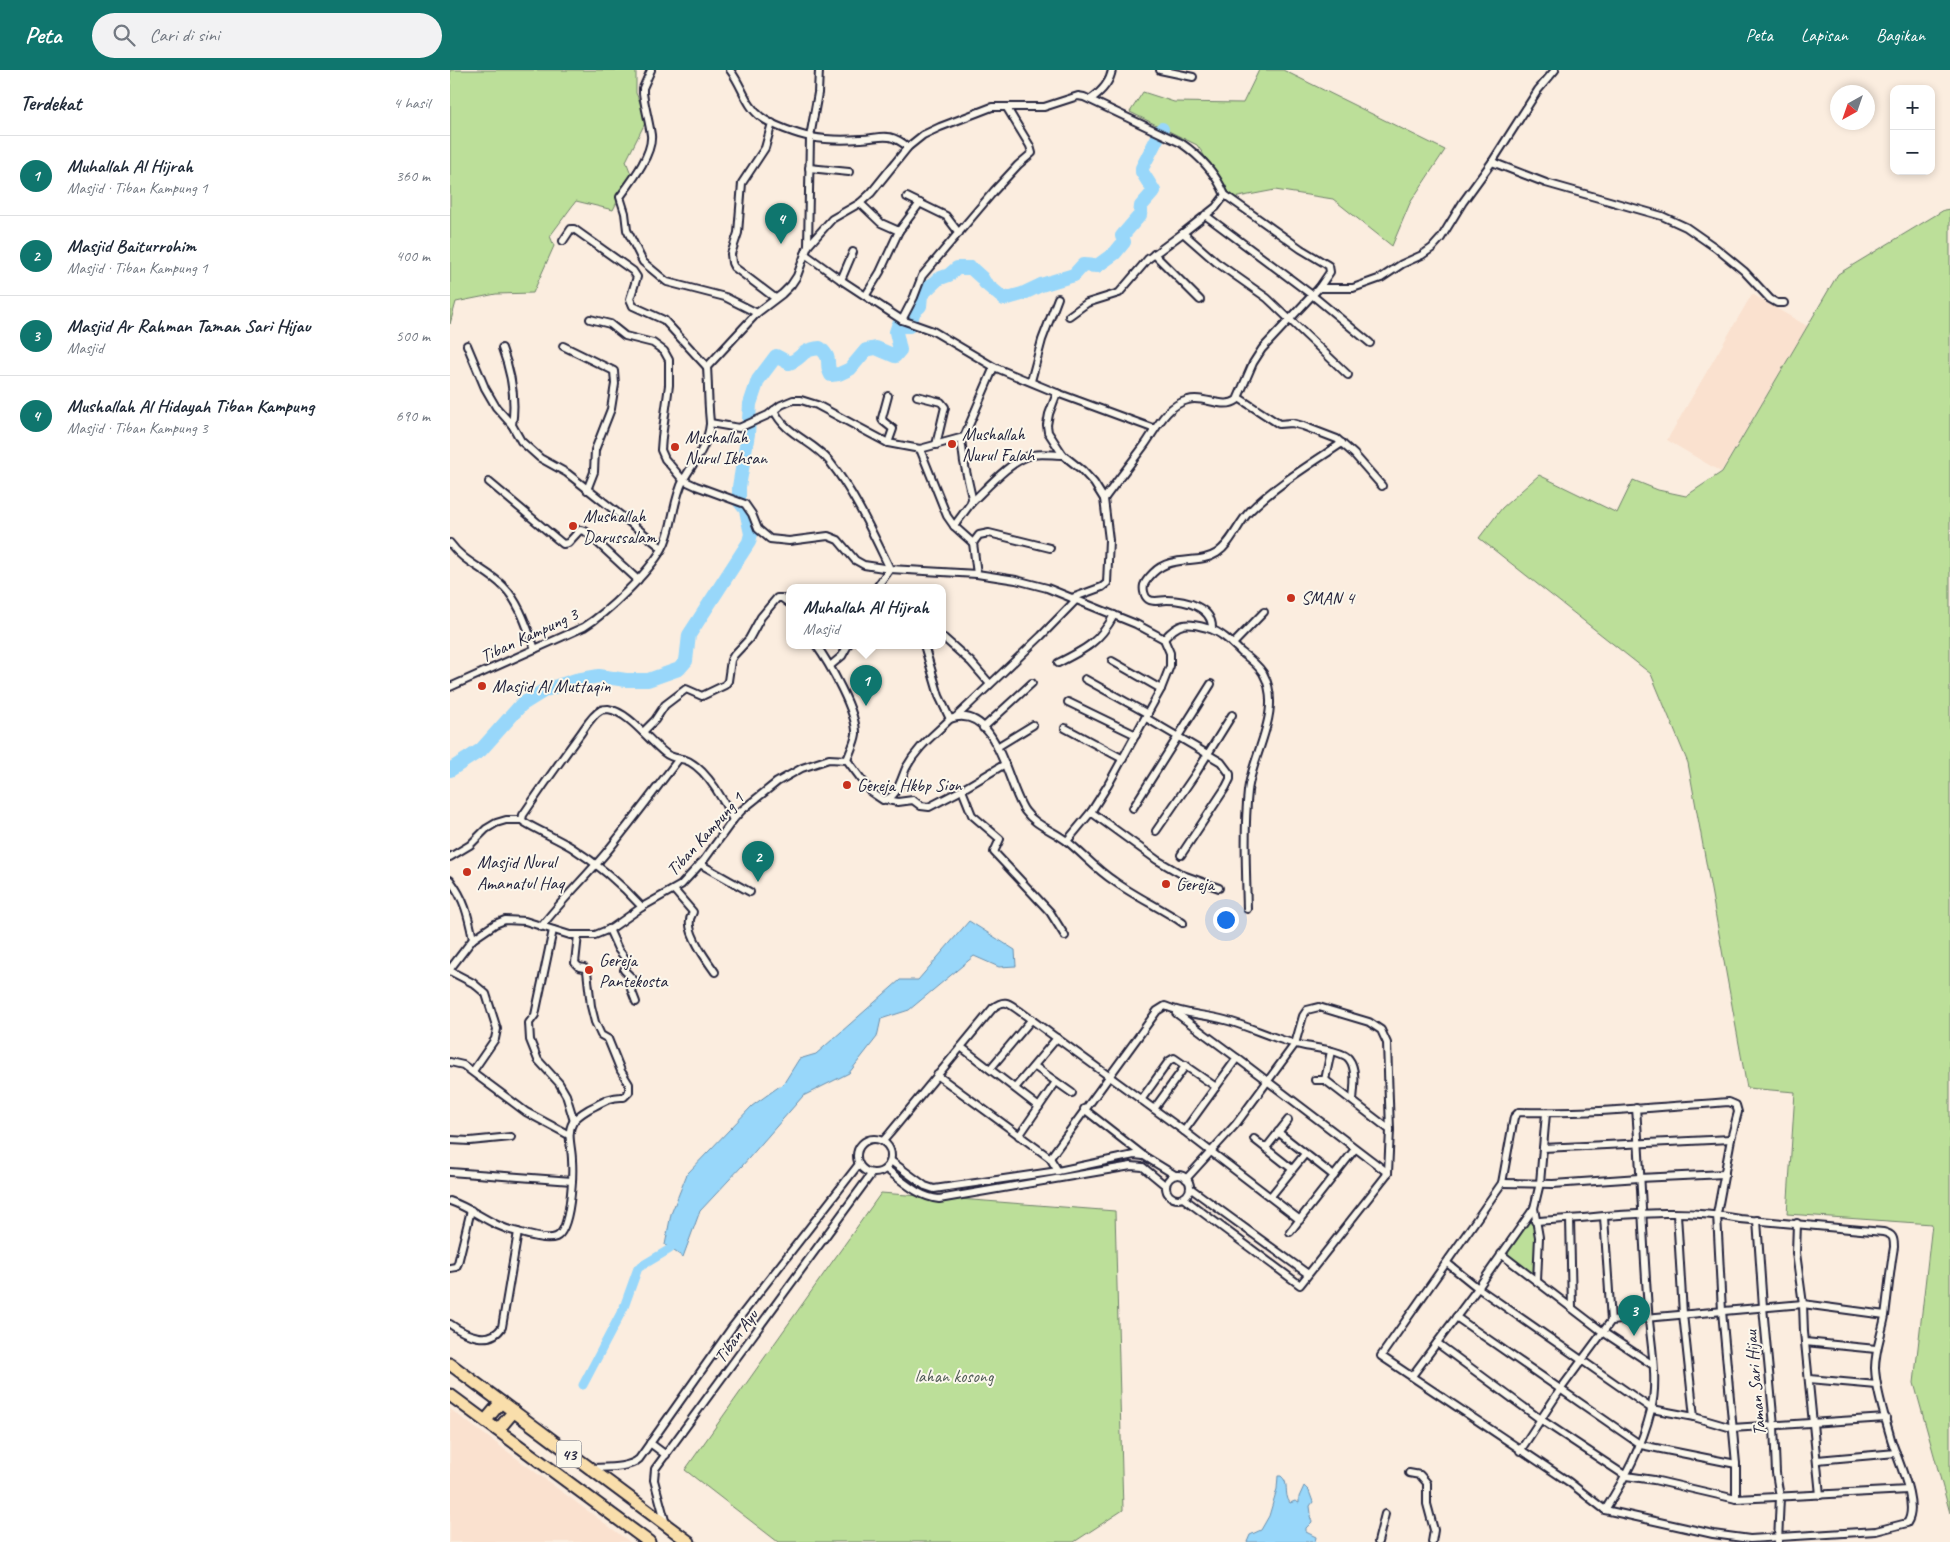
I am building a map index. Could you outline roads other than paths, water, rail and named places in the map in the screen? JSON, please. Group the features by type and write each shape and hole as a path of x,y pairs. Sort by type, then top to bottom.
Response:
{"highway":[{"name":"43","path":"450,1364 689,1542"},
{"name":"43","path":"450,1395 650,1542"},
{"path":"486,1420 501,1402"},
{"path":"498,1430 514,1412"}],"street":[{"path":"651,70 643,88 651,138 649,148 645,159 620,197 628,230 643,262 667,282 725,297 757,313"},
{"path":"730,70 738,80 753,110 762,119 810,137 862,139 879,136 892,138 908,147"},
{"path":"563,241 571,229 574,229 634,270 638,277 630,299 633,306 664,320 707,367 757,313 791,285 805,254 808,246 810,137 818,93 819,70"},
{"path":"1091,99 1101,91 1112,70"},
{"path":"1160,70 1194,77"},
{"path":"1318,288 1353,288 1381,278 1402,264 1422,255 1441,238 1538,90 1555,70"},
{"path":"808,246 832,219 860,203 882,180 908,147 923,135 992,107 1044,107 1078,96 1091,99 1188,147 1216,177 1224,195 1328,266 1329,275 1262,349 1253,364 1239,398 1229,404 1200,398 1179,402 1155,429 1104,500"},
{"path":"904,321 922,276 1018,165 1032,153 1030,146 1008,108"},
{"path":"772,123 766,148 742,183 738,232 731,259 734,267 775,298"},
{"path":"1492,162 1546,183 1662,216 1686,227 1744,271 1770,299 1777,303 1784,302"},
{"path":"809,168 849,172"},
{"path":"1069,316 1078,308 1094,299 1119,292 1154,254 1216,207 1224,195"},
{"path":"907,197 948,218 952,226 959,233"},
{"path":"860,203 881,223 899,231"},
{"path":"866,295 880,272 899,231 920,203"},
{"path":"1205,215 1312,295 1370,343"},
{"path":"1183,233 1216,262 1267,298 1348,375"},
{"path":"841,280 853,252"},
{"path":"805,254 904,321 946,338 994,367 1057,393 1155,429"},
{"path":"1154,254 1200,300"},
{"path":"1031,381 1042,340 1058,298"},
{"path":"590,319 610,324 625,336 653,343 664,351 669,360 669,385 661,450 665,458 683,480 745,504 752,514 758,530 770,539 789,541 828,536 834,538 860,563 890,569 977,574 1016,580 1048,588 1149,630 1164,639 1170,653 1170,666 1162,689 1091,812 1067,841"},
{"path":"467,345 484,388 499,411 512,425 521,441 540,458 567,473 662,548"},
{"path":"564,346 614,372 615,384 611,409 595,450 593,477 587,490"},
{"path":"502,348 508,365 514,410 512,425"},
{"name":"Tiban Kampung 3","path":"450,687 584,627 598,619 638,580 662,548 674,504 683,480 705,441 710,423 707,367"},
{"path":"710,423 739,428 792,400 801,400 817,406 888,443 920,449 961,439 968,432 994,367"},
{"path":"888,800 896,792 908,765 920,746 990,684 1074,598 1102,587 1107,583 1109,540 1104,500 1089,476 1063,455 1048,432 1047,425 1057,393"},
{"path":"888,396 882,418 893,429 888,443"},
{"path":"917,396 941,402 945,407 936,445"},
{"path":"1239,398 1279,424 1303,426 1332,437 1342,443 1382,486"},
{"path":"774,410 789,431 828,460 859,505 890,569"},
{"path":"961,439 972,498 971,503"},
{"path":"1212,629 1212,621 1204,611 1182,601 1152,601 1148,599 1144,592 1144,585 1148,578 1157,569 1173,562 1216,554 1227,544 1249,512 1267,496 1342,443"},
{"path":"920,449 945,511 954,526 973,543"},
{"path":"954,526 971,503 1003,473 1023,458 1033,455 1063,455"},
{"path":"489,482 563,544 568,543 580,530 585,531 638,580"},
{"path":"977,574 973,543 978,535 989,534 1050,548"},
{"path":"450,544 467,561 504,587 522,615 535,649"},
{"path":"879,584 890,569"},
{"path":"643,732 665,706 686,689 702,696 725,686 728,681 731,660 750,639 761,617 777,598 782,598 786,601"},
{"path":"1233,644 1264,612"},
{"path":"1058,663 1097,640 1114,616"},
{"path":"1164,639 1172,630 1180,625 1190,624 1212,629 1233,644 1263,673 1269,695 1268,720 1248,790 1246,840 1247,909"},
{"path":"946,640 971,662 990,684"},
{"path":"819,649 830,666 852,712 855,726 854,741 846,760 871,792 883,800 898,802 913,800 921,806 927,807 962,790 1005,764"},
{"path":"830,666 842,656 846,649"},
{"path":"925,649 940,696 953,718"},
{"path":"1112,661 1162,689"},
{"path":"1085,679 1228,768 1230,779 1181,855"},
{"path":"983,728 1032,684"},
{"path":"1133,808 1211,684"},
{"path":"1068,702 1136,736"},
{"path":"522,820 523,815 557,765 591,720 601,710 612,710 643,732 668,756 678,760 686,760 696,766 720,793 733,820"},
{"path":"1156,831 1232,715"},
{"path":"953,718 969,717 983,728 997,747 1020,802 1035,822 1067,841 1095,868 1116,883 1183,923"},
{"path":"997,747 1033,725"},
{"path":"1065,728 1122,759"},
{"name":"Tiban Kampung 1","path":"450,970 473,939 495,924 505,920 520,920 570,935 594,935 609,929 642,906 681,885 742,810 777,782 802,768 828,759 846,760"},
{"path":"542,927 561,902 582,881 606,852 678,760"},
{"path":"962,790 972,815 1000,839 994,852 1050,912 1065,936"},
{"path":"1091,812 1157,860 1183,874 1219,888"},
{"path":"450,857 470,845 486,829 496,823 506,820 522,820 570,846 620,884 642,906"},
{"path":"700,864 750,892"},
{"path":"450,880 460,892 466,905 473,939"},
{"path":"674,890 692,909 693,912 689,922 691,930 704,958 715,972"},
{"path":"609,929 618,949 628,962 624,970 633,980 631,989 636,1002"},
{"path":"553,930 535,1015 530,1020 528,1026 530,1040 538,1060 559,1083 566,1095 574,1121"},
{"path":"450,1201 471,1210 499,1227 550,1238 560,1234 568,1212 572,1181 569,1134 574,1121 596,1105 610,1098 618,1096 624,1098 630,1089 608,1039 601,1035 595,1022 587,971 575,963 578,935"},
{"path":"450,970 473,983 486,994 498,1029 495,1038 473,1071"},
{"path":"859,1164 862,1169 872,1173 886,1169 891,1162 891,1150 883,1141 993,1008 1000,1003 1007,1003 1032,1019 1184,1131 1300,1220"},
{"path":"1050,1158 1159,1008 1165,1006 1268,1081 1388,1173"},
{"path":"886,1169 918,1194 939,1199 1132,1166 1143,1168 1166,1186 1169,1195 1173,1198 1183,1198 1300,1285 1388,1173 1390,1130 1387,1043 1381,1030 1369,1022 1315,1007 1307,1010 1303,1016 1295,1044 1212,1152 1186,1179"},
{"path":"1175,1012 1224,1020 1295,1044 1346,1056 1350,1060 1354,1085 1353,1100"},
{"path":"990,1069 1032,1019"},
{"path":"1015,1088 1057,1038"},
{"path":"961,1047 1039,1106"},
{"path":"1325,1080 1331,1051"},
{"path":"1141,1100 1170,1059 1176,1058 1216,1087"},
{"path":"1184,1131 1237,1058"},
{"path":"450,1062 463,1065 473,1071 526,1112 569,1134"},
{"path":"1154,1109 1186,1065"},
{"path":"1034,1066 1072,1093"},
{"path":"936,1075 1050,1158 1058,1171"},
{"path":"1315,1080 1325,1080 1390,1130"},
{"path":"1019,1136 1056,1082"},
{"path":"1535,1221 1641,1214 1717,1214 1757,1220 1883,1232 1892,1236 1894,1247 1885,1315 1876,1349 1875,1368 1877,1385 1911,1503 1910,1517 1907,1523 1876,1531 1781,1539 1750,1539 1713,1534 1605,1510 1569,1482 1381,1356 1502,1183 1514,1117 1519,1112 1546,1113 1733,1102 1736,1105 1738,1112 1717,1214 1722,1311 1736,1464 1736,1499"},
{"path":"1605,1510 1626,1476 1641,1445 1652,1409 1653,1364 1641,1214 1636,1108"},
{"path":"1084,1109 1144,1156 1175,1176 1186,1179"},
{"path":"1537,1281 1539,1238 1534,1208 1540,1183 1546,1113"},
{"path":"1266,1148 1288,1120"},
{"path":"1278,1132 1334,1176"},
{"path":"450,1140 470,1142 511,1137"},
{"name":"Tiban Ayu","path":"588,1468 624,1465 635,1462 733,1326 859,1164 857,1158 860,1146 870,1139 883,1141"},
{"path":"1254,1139 1292,1169"},
{"path":"1543,1148 1731,1139"},
{"path":"1290,1232 1355,1149"},
{"path":"1271,1196 1305,1154"},
{"path":"891,1162 925,1186 934,1189 1058,1171 1134,1155 1144,1156"},
{"path":"450,1172 572,1181"},
{"name":"Tiban Ayu","path":"666,1525 654,1475 656,1470 872,1173"},
{"path":"1502,1183 1553,1184 1725,1174"},
{"path":"1166,1186 1170,1177 1175,1176"},
{"path":"1186,1179 1190,1188 1308,1274"},
{"path":"1183,1198 1190,1188"},
{"path":"1412,1376 1478,1288 1534,1208"},
{"path":"450,1268 456,1267 458,1263 471,1210"},
{"path":"1677,1214 1683,1314 1694,1417"},
{"path":"1520,1450 1560,1390 1612,1321 1604,1217"},
{"path":"1570,1220 1572,1308"},
{"name":"Taman Sari Hijau","path":"1757,1220 1774,1426 1776,1473 1780,1497 1781,1539"},
{"path":"1797,1223 1796,1253 1803,1304 1820,1495"},
{"path":"450,1324 462,1332 477,1337 492,1337 498,1333 502,1326 518,1232"},
{"path":"1502,1254 1603,1332 1653,1364"},
{"path":"1447,1263 1478,1288 1652,1409 1694,1417 1732,1428 1886,1418"},
{"path":"1612,1321 1803,1304 1885,1315"},
{"path":"1456,1317 1641,1445 1736,1464"},
{"path":"1805,1342 1876,1349"},
{"path":"1437,1344 1540,1419 1626,1476 1654,1480 1736,1499 1908,1490"},
{"path":"1809,1379 1877,1385"},
{"path":"650,1443 666,1455"},
{"path":"1817,1460 1896,1453"},
{"path":"1409,1473 1420,1475 1427,1483 1427,1504 1434,1530 1432,1542"},
{"path":"1378,1542 1385,1514"},
{"path":"630,1528 638,1542"}],"water":[{"path":"969,921 1015,950 1016,966 999,967 974,956 909,1010 881,1019 877,1037 849,1073 803,1096 700,1211 683,1257 665,1245 671,1214 687,1174 752,1106 784,1083 799,1059 816,1054 900,980 918,980"},
{"path":"1278,1476 1284,1479 1290,1503 1295,1501 1299,1503 1299,1497 1304,1486 1309,1491 1313,1502 1310,1506 1312,1522 1306,1528 1306,1532 1316,1537 1315,1542 1247,1542 1250,1535 1261,1530 1269,1516 1277,1489"}],"waterway":[{"path":"450,770 481,750 521,705 545,690 576,680 599,676 626,680 648,680 679,669 686,661 689,635 749,542 751,534 746,510 739,501 739,487 748,434 750,404 758,380 776,356 789,363 808,350 820,348 827,356 831,375 850,369 866,350 876,348 895,356 900,350 896,332 898,326 909,326 914,311 920,306 921,295 938,279 949,275 957,268 971,268 1004,299 1074,275 1083,265 1097,266 1115,253 1124,242 1122,236 1140,215 1141,206 1154,191 1142,172 1142,168 1162,129"},
{"path":"583,1385 624,1307 638,1268 670,1249"}],"place":[{"name":"Mushallah Al Hidayah Tiban Kampung","path":"781,244"},
{"name":"Mushallah Nurul Falah","path":"952,444"},
{"name":"Mushallah Nurul Ikhsan","path":"675,447"},
{"name":"Mushallah Darussalam","path":"573,526"},
{"name":"SMAN 4","path":"1291,598"},
{"name":"Masjid Al Muttaqin","path":"482,686"},
{"name":"Muhallah Al Hijrah","path":"866,706"},
{"name":"Gereja Hkbp Sion","path":"847,785"},
{"name":"Masjid Nurul Amanatul Haq","path":"467,872"},
{"name":"Masjid Baiturrohim","path":"758,882"},
{"name":"Gereja","path":"1166,884"},
{"name":"Gereja Pantekosta","path":"589,970"},
{"name":"Masjid Ar Rahman Taman Sari Hijau","path":"1634,1336"}],"park label":[{"name":"lahan kosong","path":"954,1376"}]}
